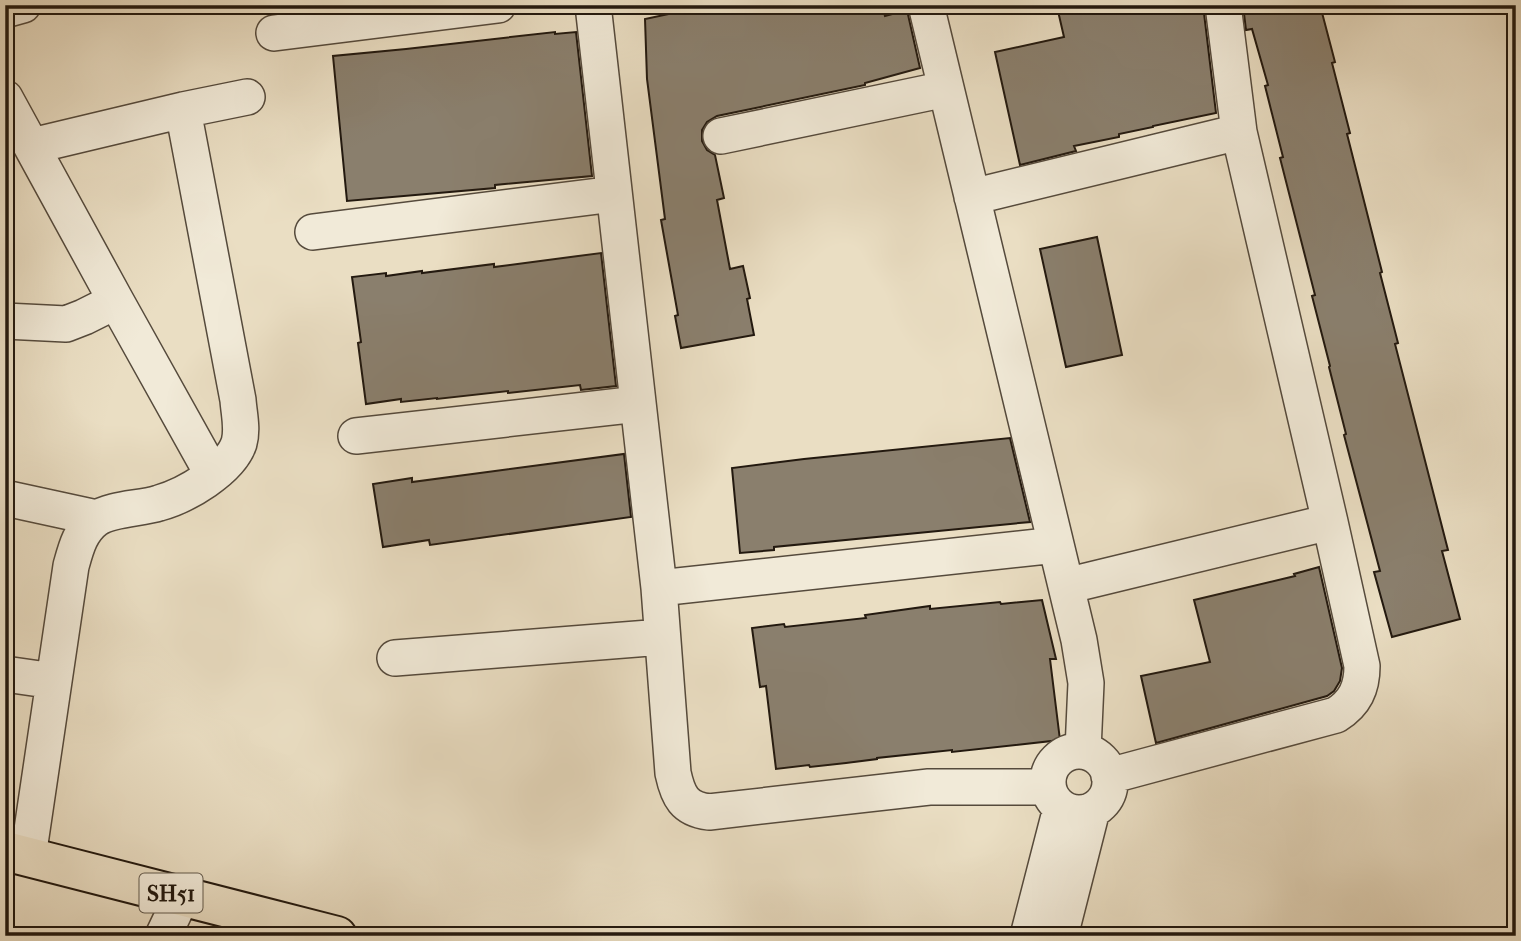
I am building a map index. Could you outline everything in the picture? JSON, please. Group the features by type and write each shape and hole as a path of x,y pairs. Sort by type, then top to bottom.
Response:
{"main road":[{"name":"SH51","path":"17,854 337,936"}],"street":[{"path":"5,10 23,5"},
{"path":"274,33 498,5"},
{"path":"593,5 659,588 673,773 680,796 689,806 709,812 929,787 1067,802 1103,802 1109,789 1109,776 1104,764 1095,755 1083,750 1069,751 1056,759 1048,772 1067,802 1060,936"},
{"path":"1109,776 1336,715 1354,700 1362,680 1362,666 1330,522 1239,132 1223,5"},
{"path":"935,8 946,89 1079,640 1086,683 1083,750"},
{"path":"721,136 946,89"},
{"path":"32,146 247,97"},
{"path":"5,98 32,146 102,308 200,483"},
{"path":"17,854 54,681 71,566 78,540 97,518 159,503 200,483 226,464 238,445 241,430 238,400 183,110"},
{"path":"972,197 1239,132"},
{"path":"313,232 614,194"},
{"path":"5,321 66,324 102,308"},
{"path":"356,436 638,404"},
{"path":"5,498 97,518"},
{"path":"1066,586 1330,522"},
{"path":"659,588 1056,545"},
{"path":"396,658 662,637"},
{"path":"5,674 54,681"},
{"path":"1028,936 1067,802"},
{"path":"163,936 182,896"}],"building":[{"path":"711,5 882,5 885,16 907,10 920,68 865,85 717,116 707,122 702,130 702,141 707,150 715,155 724,198 717,200 730,269 743,266 754,335 681,348 675,316 678,315 661,220 665,219 647,79 645,19"},
{"path":"1086,5 1203,5 1216,113 1119,134 1119,137 1074,146 1076,151 1020,165 995,52 1064,37 1058,11"},
{"path":"1243,5 1320,5 1350,133 1347,134 1398,343 1395,344 1448,550 1442,551 1460,619 1392,637 1374,572 1380,571 1344,435 1346,434 1312,296 1315,295 1280,158 1283,157 1265,86 1268,85 1252,29 1246,30"},
{"path":"576,32 592,176 347,201 333,56"},
{"path":"1097,237 1122,355 1066,367 1040,249"},
{"path":"601,253 616,386 581,390 580,385 366,404 352,277 422,273 494,264 494,267"},
{"path":"1010,438 1030,522 774,547 774,550 740,553 732,468"},
{"path":"624,454 631,517 430,545 429,540 383,547 373,484 412,478 412,482"},
{"path":"1319,567 1342,668 1340,681 1334,691 1327,696 1156,743 1141,676 1210,662 1194,600 1295,576 1294,574"},
{"path":"1042,600 1056,659 1050,659 1060,740 776,769 766,686 760,687 752,628 866,618 865,615 930,606 930,609"}]}
